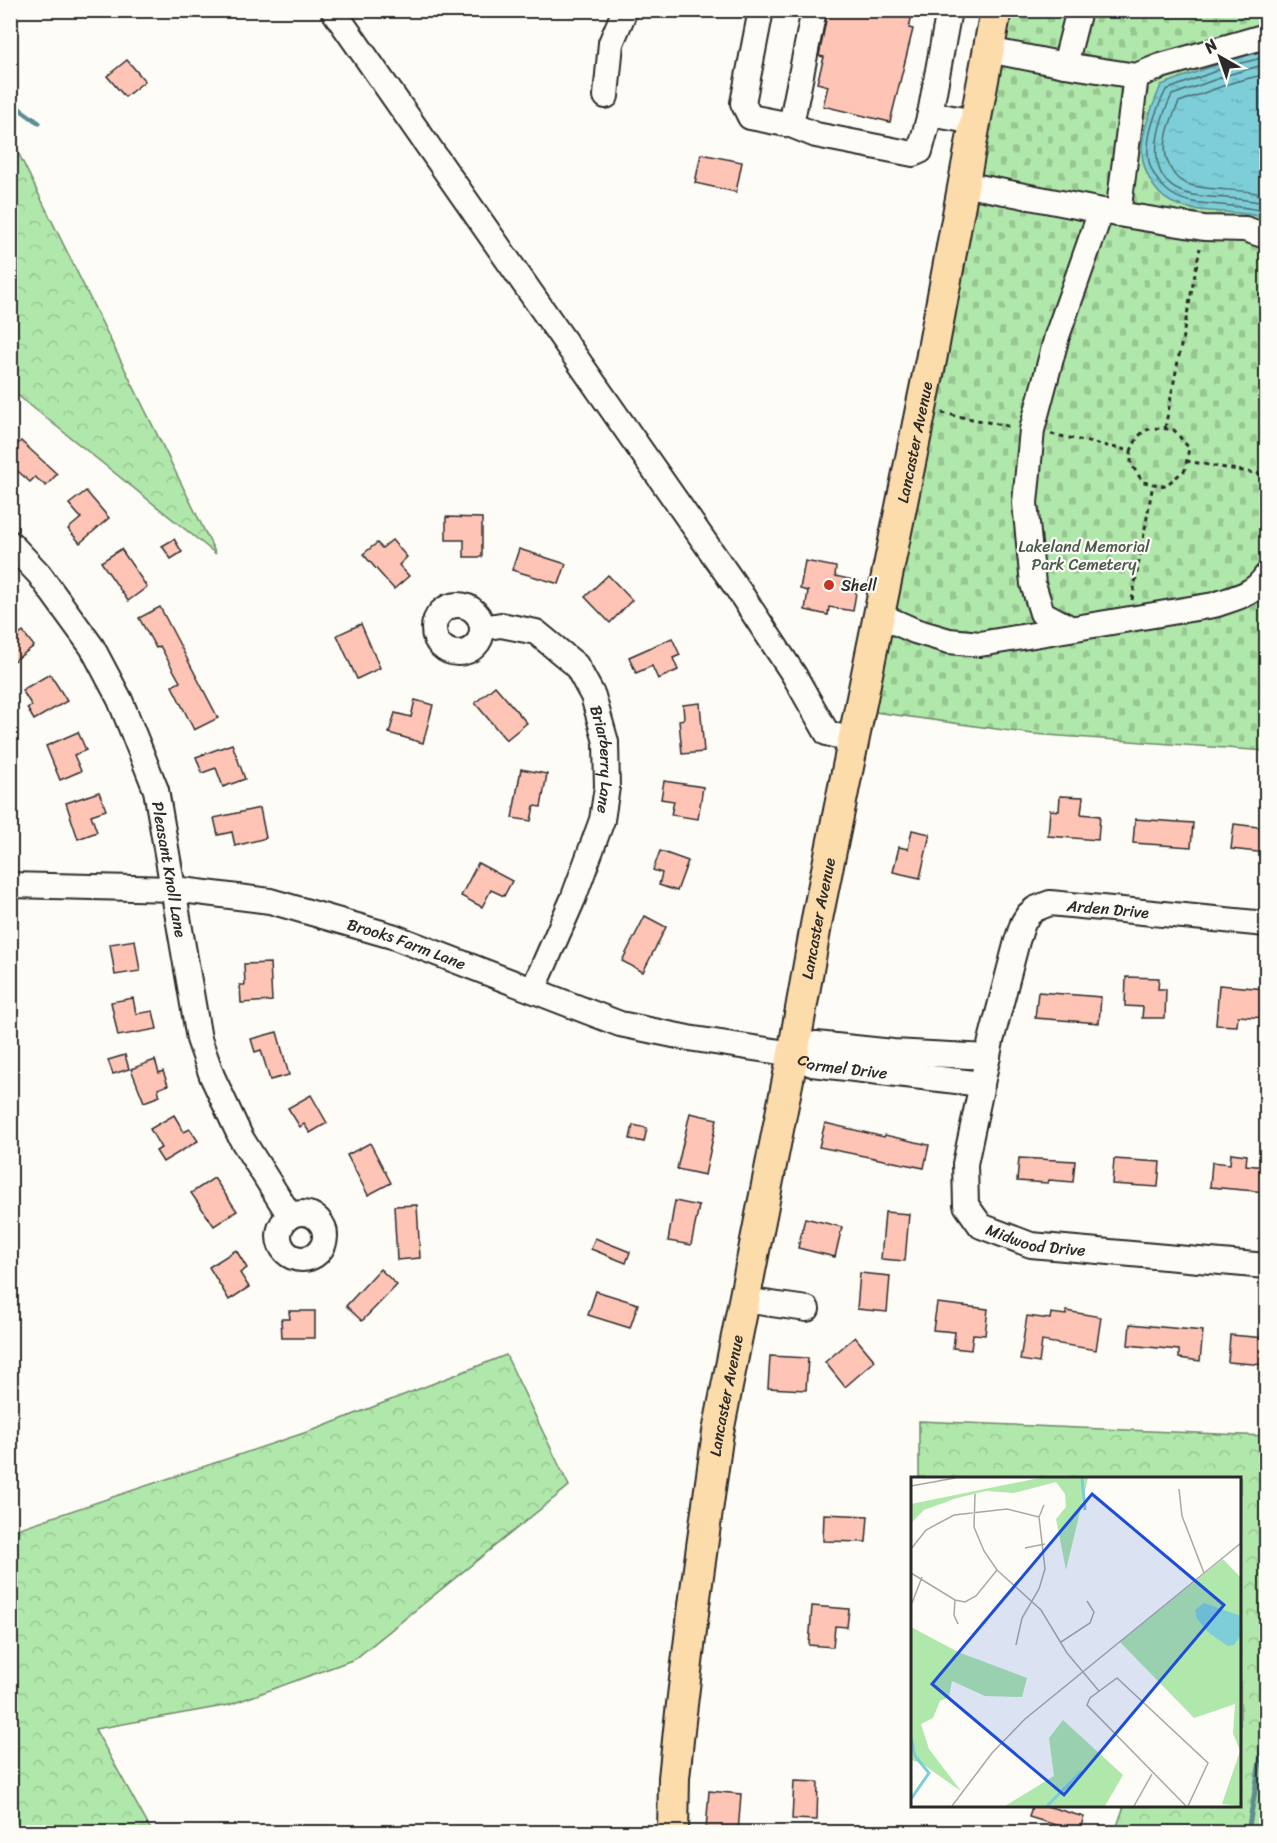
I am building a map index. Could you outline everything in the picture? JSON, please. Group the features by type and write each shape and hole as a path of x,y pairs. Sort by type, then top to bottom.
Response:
{"main road":[{"name":"Lancaster Avenue","path":"673,1833 674,1778 695,1596 718,1432 909,458 931,360 996,10"}],"street":[{"path":"333,10 739,591 794,675 827,733 853,741"},
{"path":"606,96 611,43 625,10"},
{"path":"761,10 743,104 750,117 791,125 816,135 913,154 920,151 930,114 949,10"},
{"path":"791,125 814,10"},
{"path":"1065,65 1079,10"},
{"path":"988,50 1136,76 1161,66 1266,36"},
{"path":"1071,628 1042,613 1033,584 1025,503 1032,430 1057,336 1109,212 1136,76"},
{"path":"930,114 975,122"},
{"path":"963,184 1204,228 1245,229 1266,236"},
{"name":"Pleasant Knoll Lane","path":"10,543 39,573 92,647 120,700 156,790 199,1039 208,1067 241,1138 290,1215"},
{"path":"879,615 915,631 949,641 980,644 1214,604 1251,593 1266,576"},
{"path":"996,641 1018,626 1037,597"},
{"name":"Briarberry Lane","path":"482,628 501,625 536,632 576,664 593,696 606,742 607,787 602,820 573,899 533,990"},
{"name":"Brooks Farm Lane","path":"10,885 174,889 270,901 392,936 620,1024 687,1038 793,1054"},
{"name":"Arden Drive","path":"988,1057 1023,923 1035,909 1050,903 1266,924"},
{"name":"Carmel Drive","path":"793,1054 816,1044 893,1052 988,1057"},
{"name":"Carmel Drive","path":"793,1054 812,1064 982,1084"},
{"name":"Midwood Drive","path":"988,1057 965,1164 966,1204 981,1226 1031,1245 1266,1266"},
{"path":"744,1300 807,1309"}],"path":[{"path":"1165,428 1204,228"},
{"path":"940,413 1131,451"},
{"path":"1152,427 1174,430 1189,448 1185,470 1165,486 1143,482 1131,464 1131,451 1138,436 1152,427"},
{"path":"1186,461 1266,475"},
{"path":"1129,619 1153,484"}],"green space":[{"name":"Lakeland Memorial Park Cemetery","path":"1005,11 1266,11 1266,751 1033,734 868,711"},
{"path":"11,138 216,554 11,390"},
{"path":"506,1355 569,1486 355,1659 229,1705 95,1729 152,1832 11,1832 11,1531 319,1428"},
{"path":"919,1421 1266,1436 1266,1832 1115,1832 1124,1807 1241,1807 1241,1477 919,1477"}],"water":[{"path":"1266,50 1266,218 1189,208 1165,198 1149,179 1142,155 1144,131 1161,85 1227,61"}],"building":[{"path":"828,10 913,10 909,28 913,29 890,122 823,106 828,86 817,83 824,57 819,56"},
{"path":"127,60 145,81 125,97 107,76"},
{"path":"701,154 742,162 736,192 695,183"},
{"path":"21,441 57,474 46,486 35,477 30,482 10,464 10,452"},
{"path":"86,491 109,518 80,543 68,529 81,518 69,504"},
{"path":"446,517 482,518 482,557 464,557 464,540 446,540"},
{"path":"174,539 182,552 171,559 162,546"},
{"path":"392,540 407,557 399,565 409,576 394,589 363,554 377,543 382,548"},
{"path":"121,549 147,587 128,601 101,562"},
{"path":"519,549 566,564 559,584 512,570"},
{"name":"Shell","path":"805,561 836,567 835,576 858,581 853,611 829,607 828,615 805,610 808,591 800,589"},
{"path":"608,575 632,600 610,623 585,597"},
{"path":"160,607 218,718 194,730 172,686 180,682 160,646 156,648 139,618"},
{"path":"361,624 380,668 357,679 337,635"},
{"path":"23,632 34,646 10,664 10,642"},
{"path":"672,638 680,655 673,658 678,670 658,679 652,666 636,673 629,657"},
{"path":"50,674 67,701 34,720 27,708 32,706 22,690"},
{"path":"495,686 527,723 506,740 475,703"},
{"path":"415,700 433,705 423,743 389,733 395,713 411,717"},
{"path":"700,703 704,752 682,754 679,720 684,719 683,705"},
{"path":"78,732 86,750 74,755 81,771 60,780 46,746"},
{"path":"232,744 245,779 223,787 216,768 202,773 196,757"},
{"path":"521,769 547,774 541,807 534,806 531,821 512,818"},
{"path":"664,781 703,787 698,819 671,815 674,801 661,799"},
{"path":"99,792 106,810 91,815 97,832 78,839 66,803"},
{"path":"1060,796 1083,797 1081,814 1100,816 1098,840 1048,836 1050,810 1059,811"},
{"path":"260,808 266,838 235,846 232,832 218,835 214,818"},
{"path":"1135,819 1193,823 1191,847 1133,843"},
{"path":"1234,824 1266,828 1266,853 1231,849"},
{"path":"912,830 930,834 920,878 893,872 899,847 908,849"},
{"path":"660,851 688,861 677,891 659,885 662,873 653,870"},
{"path":"478,863 512,881 504,896 491,890 482,907 461,896"},
{"path":"645,916 666,927 643,972 622,961"},
{"path":"135,940 140,971 115,975 110,944"},
{"path":"270,963 272,1001 241,1003 240,985 245,985 244,964"},
{"path":"1126,977 1159,978 1158,989 1166,989 1165,1018 1142,1018 1143,1007 1125,1006"},
{"path":"1219,985 1266,989 1266,1018 1238,1016 1237,1026 1216,1025"},
{"path":"1038,992 1101,997 1099,1023 1035,1018"},
{"path":"133,998 136,1014 153,1011 157,1029 118,1036 111,1002"},
{"path":"277,1032 289,1075 270,1080 261,1050 255,1052 251,1039"},
{"path":"125,1055 129,1069 113,1074 108,1060"},
{"path":"155,1060 159,1073 163,1071 168,1085 158,1089 160,1096 144,1102 131,1069"},
{"path":"311,1095 327,1123 310,1133 304,1124 300,1127 288,1108"},
{"path":"690,1113 717,1119 705,1175 677,1169"},
{"path":"174,1115 184,1132 190,1129 198,1141 163,1162 156,1151 161,1148 150,1129"},
{"path":"825,1123 929,1145 924,1168 819,1147"},
{"path":"633,1125 647,1128 644,1142 630,1139"},
{"path":"370,1143 391,1183 368,1195 347,1155"},
{"path":"1231,1153 1247,1155 1246,1165 1266,1167 1266,1192 1210,1187 1212,1162 1230,1164"},
{"path":"1019,1158 1075,1161 1073,1182 1017,1181"},
{"path":"1114,1159 1160,1162 1158,1187 1112,1184"},
{"path":"214,1178 237,1211 214,1226 191,1193"},
{"path":"675,1201 699,1206 691,1245 668,1241"},
{"path":"417,1205 420,1258 397,1260 394,1206"},
{"path":"885,1212 909,1214 905,1261 881,1259"},
{"path":"805,1218 842,1227 835,1257 798,1248"},
{"path":"595,1238 630,1252 626,1263 591,1249"},
{"path":"236,1250 247,1268 240,1273 249,1287 229,1300 209,1267"},
{"path":"380,1269 397,1285 362,1321 346,1306"},
{"path":"860,1273 890,1276 887,1312 857,1309"},
{"path":"596,1291 638,1304 630,1328 588,1315"},
{"path":"937,1303 988,1309 985,1335 973,1334 971,1350 953,1348 955,1332 933,1330"},
{"path":"289,1311 315,1311 315,1338 282,1338 281,1319 290,1319"},
{"path":"1066,1311 1101,1317 1096,1350 1042,1341 1039,1363 1020,1360 1027,1316 1050,1319 1051,1313 1066,1315"},
{"path":"1130,1324 1203,1331 1200,1361 1179,1358 1179,1350 1128,1345"},
{"path":"1230,1335 1266,1338 1266,1365 1228,1362"},
{"path":"855,1337 875,1361 845,1387 825,1362"},
{"path":"770,1356 808,1358 806,1390 768,1388"},
{"path":"824,1514 868,1516 866,1542 823,1541"},
{"path":"812,1606 849,1609 847,1627 835,1626 833,1647 809,1645"},
{"path":"794,1781 818,1782 817,1820 792,1819"},
{"path":"709,1791 741,1794 738,1833 706,1830"},
{"path":"1032,1807 1050,1807 1084,1817 1079,1832 1029,1817"}],"waterway":[{"path":"10,102 39,123"},
{"path":"1248,1832 1264,1738 1266,1690"}],"place":[{"name":"Shell","path":"829,585"}]}
